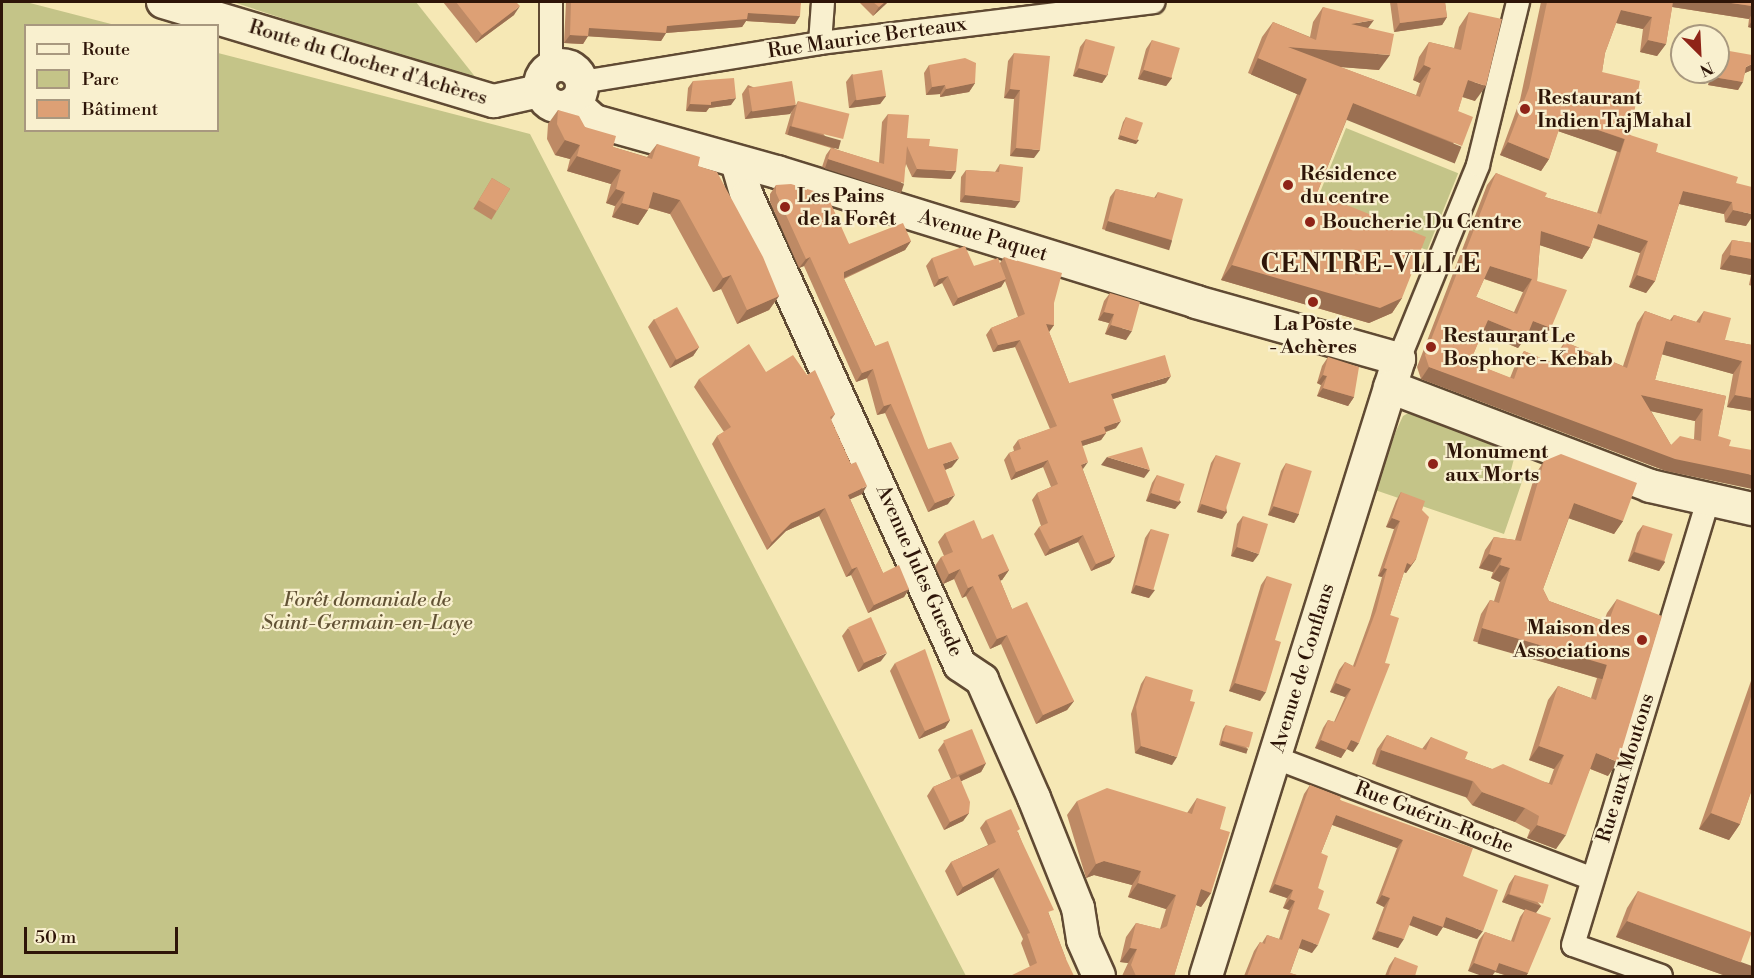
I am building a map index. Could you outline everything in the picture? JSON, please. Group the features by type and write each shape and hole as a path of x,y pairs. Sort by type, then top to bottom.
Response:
{"street":[{"name":"Route du Clocher d'Achères","path":"163,2 494,101 546,79"},
{"path":"551,2 546,79 556,107 578,92"},
{"path":"820,43 823,2"},
{"name":"Rue Maurice Berteaux","path":"578,92 820,43 1153,2"},
{"path":"1394,373 1478,165 1515,2"},
{"name":"Avenue Paquet","path":"578,92 594,121 737,162 1394,373 1650,486 1708,501 1752,509"},
{"name":"Avenue Jules Guesde","path":"737,162 747,196 960,665 982,680 1034,798 1078,908 1083,940 1099,976"},
{"name":"Avenue de Conflans","path":"1206,976 1276,758 1394,373"},
{"name":"Rue aux Moutons","path":"1661,976 1573,945 1708,501"},
{"name":"Rue Guérin-Roche","path":"1276,758 1592,878"}],"green space":[{"name":"Forêt domaniale de Saint-Germain-en-Laye","path":"2,2 26,2 111,24 24,24 24,132 219,132 219,53 530,134 966,976 2,976"},
{"path":"233,2 416,2 480,83"},
{"path":"1346,128 1458,173 1427,250 1315,205"},
{"path":"1412,411 1516,451 1511,470 1525,473 1504,534 1375,490 1403,416"}],"building":[{"path":"456,2 516,2 520,6 482,35"},
{"path":"571,2 801,2 800,16 748,13 747,19 667,26 666,33 589,28 588,36 570,35"},
{"path":"873,2 885,2 879,7"},
{"path":"1397,2 1445,2 1447,17 1400,23"},
{"path":"1547,2 1673,2 1666,44 1648,40 1652,17 1621,10 1605,53 1602,72 1640,81 1630,135 1658,144 1656,152 1738,177 1736,183 1752,187 1752,214 1733,210 1732,202 1683,191 1655,281 1637,275 1648,241 1598,224 1590,247 1541,231 1537,281 1567,290 1551,328 1533,321 1527,336 1488,320 1470,362 1514,379 1524,351 1555,364 1565,342 1627,368 1645,311 1672,321 1674,315 1700,323 1704,311 1731,318 1725,340 1752,345 1752,398 1735,395 1742,361 1666,341 1655,380 1726,396 1718,436 1731,440 1729,446 1752,450 1752,475 1675,459 1429,367 1425,355 1496,173 1547,193 1545,197 1601,214 1599,221 1625,139 1563,118 1549,159 1508,142 1529,88","holes":["1490,266 1532,279 1517,314 1476,297","1641,395 1703,409 1701,441 1680,436 1671,445"]},
{"path":"1724,2 1752,2 1752,6"},
{"name":"Résidence du centre","path":"1323,7 1374,20 1351,24 1394,34 1390,55 1288,47 1420,97 1431,68 1424,65 1429,42 1461,50 1469,12 1502,19 1486,86 1468,80 1458,111 1473,117 1462,146 1353,103 1317,193 1426,237 1402,298 1380,308 1232,265 1307,79 1258,58 1273,22 1316,40"},
{"path":"1086,39 1115,47 1107,76 1078,68"},
{"path":"1152,40 1180,48 1171,78 1143,70"},
{"path":"1730,51 1752,55 1752,64 1746,67 1743,82 1730,80"},
{"path":"1014,53 1050,56 1040,150 1016,148 1020,90 1010,89"},
{"path":"965,58 976,63 975,83 946,89 945,85 932,87 929,65"},
{"path":"882,70 886,96 856,100 852,75"},
{"path":"734,78 736,98 711,102 711,105 690,104 693,81"},
{"path":"792,81 796,105 752,112 749,88"},
{"path":"798,101 849,114 843,139 792,126"},
{"path":"558,110 579,116 585,127 616,136 613,147 652,159 657,144 700,157 698,166 717,172 763,257 779,296 747,310 731,275 723,278 680,200 653,192 648,210 622,203 625,192 616,189 621,170 577,156 580,145 565,140 557,124"},
{"path":"888,114 909,115 907,138 930,139 929,146 958,149 956,171 917,169 907,146 904,183 828,159 831,148 884,164"},
{"path":"1126,117 1143,123 1137,141 1120,135"},
{"path":"1000,164 1023,167 1020,201 965,195 966,170 999,172"},
{"path":"492,178 510,189 497,211 479,200"},
{"path":"791,184 827,195 849,244 903,223 911,241 844,272 844,279 875,346 888,341 928,449 951,442 959,458 943,464 955,495 935,503 891,404 884,406 873,369 862,373 810,257 806,259 776,193 776,185"},
{"path":"1116,189 1156,198 1158,192 1183,199 1172,240 1108,221"},
{"path":"1732,240 1752,243 1752,259 1730,255"},
{"path":"965,246 974,266 998,258 1006,279 958,298 948,276 939,279 932,258"},
{"path":"1004,257 1062,273 1054,303 1054,325 1046,324 1069,383 1165,355 1171,376 1111,394 1121,421 1104,427 1106,433 1081,441 1088,462 1081,465 1115,556 1096,564 1083,535 1050,549 1039,527 1048,523 1037,493 1058,484 1048,460 1016,472 1009,453 1021,449 1018,440 1057,426 1020,340 998,345 991,328 1025,314"},
{"path":"1110,293 1140,302 1132,331 1111,325 1114,314 1104,312"},
{"path":"677,307 699,347 677,360 654,320"},
{"path":"749,344 766,372 793,355 807,375 815,370 835,414 830,417 851,464 856,462 867,486 848,495 883,573 899,565 909,589 874,605 857,567 852,569 825,508 791,523 772,542 717,436 731,427 699,379"},
{"path":"1328,357 1359,367 1354,397 1323,388 1327,376 1323,375"},
{"path":"1142,447 1150,470 1107,457"},
{"path":"1561,454 1637,483 1623,521 1574,503 1543,589 1549,601 1608,623 1617,599 1662,616 1618,762 1596,753 1566,835 1537,825 1539,816 1525,808 1482,792 1473,781 1381,750 1387,735 1426,750 1431,737 1468,752 1465,759 1492,769 1503,764 1552,785 1564,755 1539,746 1558,686 1596,700 1607,665 1482,628 1490,600 1499,603 1510,568 1500,565 1502,558 1489,554 1494,537 1521,541 1544,461"},
{"path":"1216,455 1241,463 1225,512 1200,504"},
{"path":"1286,463 1312,471 1299,514 1273,506"},
{"path":"1157,475 1185,484 1179,502 1151,493"},
{"path":"1401,492 1425,501 1422,510 1429,517 1416,559 1411,565 1407,563 1390,615 1399,618 1385,663 1390,664 1359,743 1351,740 1346,750 1321,740 1328,720 1335,722 1351,689 1336,683 1345,662 1355,667 1376,611 1387,569 1384,568 1400,521 1392,518"},
{"path":"1243,516 1268,524 1259,554 1237,547"},
{"path":"974,520 982,539 993,534 1009,570 998,575 1012,609 1027,602 1074,701 1043,715 1007,635 997,639 973,586 968,588 960,569 949,574 941,557 953,552 945,533"},
{"path":"1643,525 1673,534 1664,561 1635,552"},
{"path":"1151,529 1169,534 1153,590 1135,585"},
{"path":"1267,576 1292,584 1275,640 1281,642 1266,692 1235,683"},
{"path":"871,617 887,653 864,663 848,627"},
{"path":"925,649 950,720 925,731 895,663"},
{"path":"1146,676 1193,690 1190,701 1195,702 1177,757 1141,746 1136,707"},
{"path":"1752,694 1752,789 1740,824 1711,813"},
{"path":"1226,725 1253,732 1249,748 1222,740"},
{"path":"972,729 986,763 957,775 943,741"},
{"path":"959,776 970,802 969,813 950,822 933,787"},
{"path":"1310,785 1341,797 1340,800 1473,848 1463,876 1498,890 1483,931 1446,917 1443,927 1413,916 1404,939 1378,931 1390,898 1382,895 1403,840 1336,815 1321,853 1328,856 1318,888 1324,891 1318,909 1330,914 1318,945 1302,939 1290,973 1300,976 1247,976 1260,942 1265,944 1267,935 1282,940 1295,901 1290,899 1293,890 1275,884"},
{"path":"1107,788 1192,814 1197,798 1226,807 1220,829 1230,832 1211,893 1201,889 1174,976 1136,976 1131,965 1137,949 1130,948 1136,923 1161,929 1167,926 1176,895 1138,883 1141,871 1104,861 1096,864 1077,801"},
{"path":"1011,809 1020,829 1017,831 1054,910 1048,912 1074,976 1010,976 1037,963 1027,934 1030,933 999,868 963,887 951,862 996,842 986,820"},
{"path":"1515,875 1549,885 1543,904 1509,894"},
{"path":"1638,891 1752,932 1741,962 1627,921"},
{"path":"1525,909 1551,918 1528,973 1499,963 1496,971 1474,963 1485,932 1514,942"},
{"path":"1395,957 1418,966 1415,976 1388,976"}],"place":[{"name":"Restaurant Indien TajMahal","path":"1525,109"},
{"name":"Résidence du centre","path":"1288,185"},
{"name":"Les Pains de la Forêt","path":"785,207"},
{"name":"Boucherie Du Centre","path":"1310,222"},
{"name":"La Poste - Achères","path":"1313,302"},
{"name":"Restaurant Le Bosphore - Kebab","path":"1431,347"},
{"name":"Monument aux Morts","path":"1433,464"},
{"name":"Maison des Associations","path":"1642,640"}],"district":[{"name":"CENTRE-VILLE","path":"1371,265"}]}
